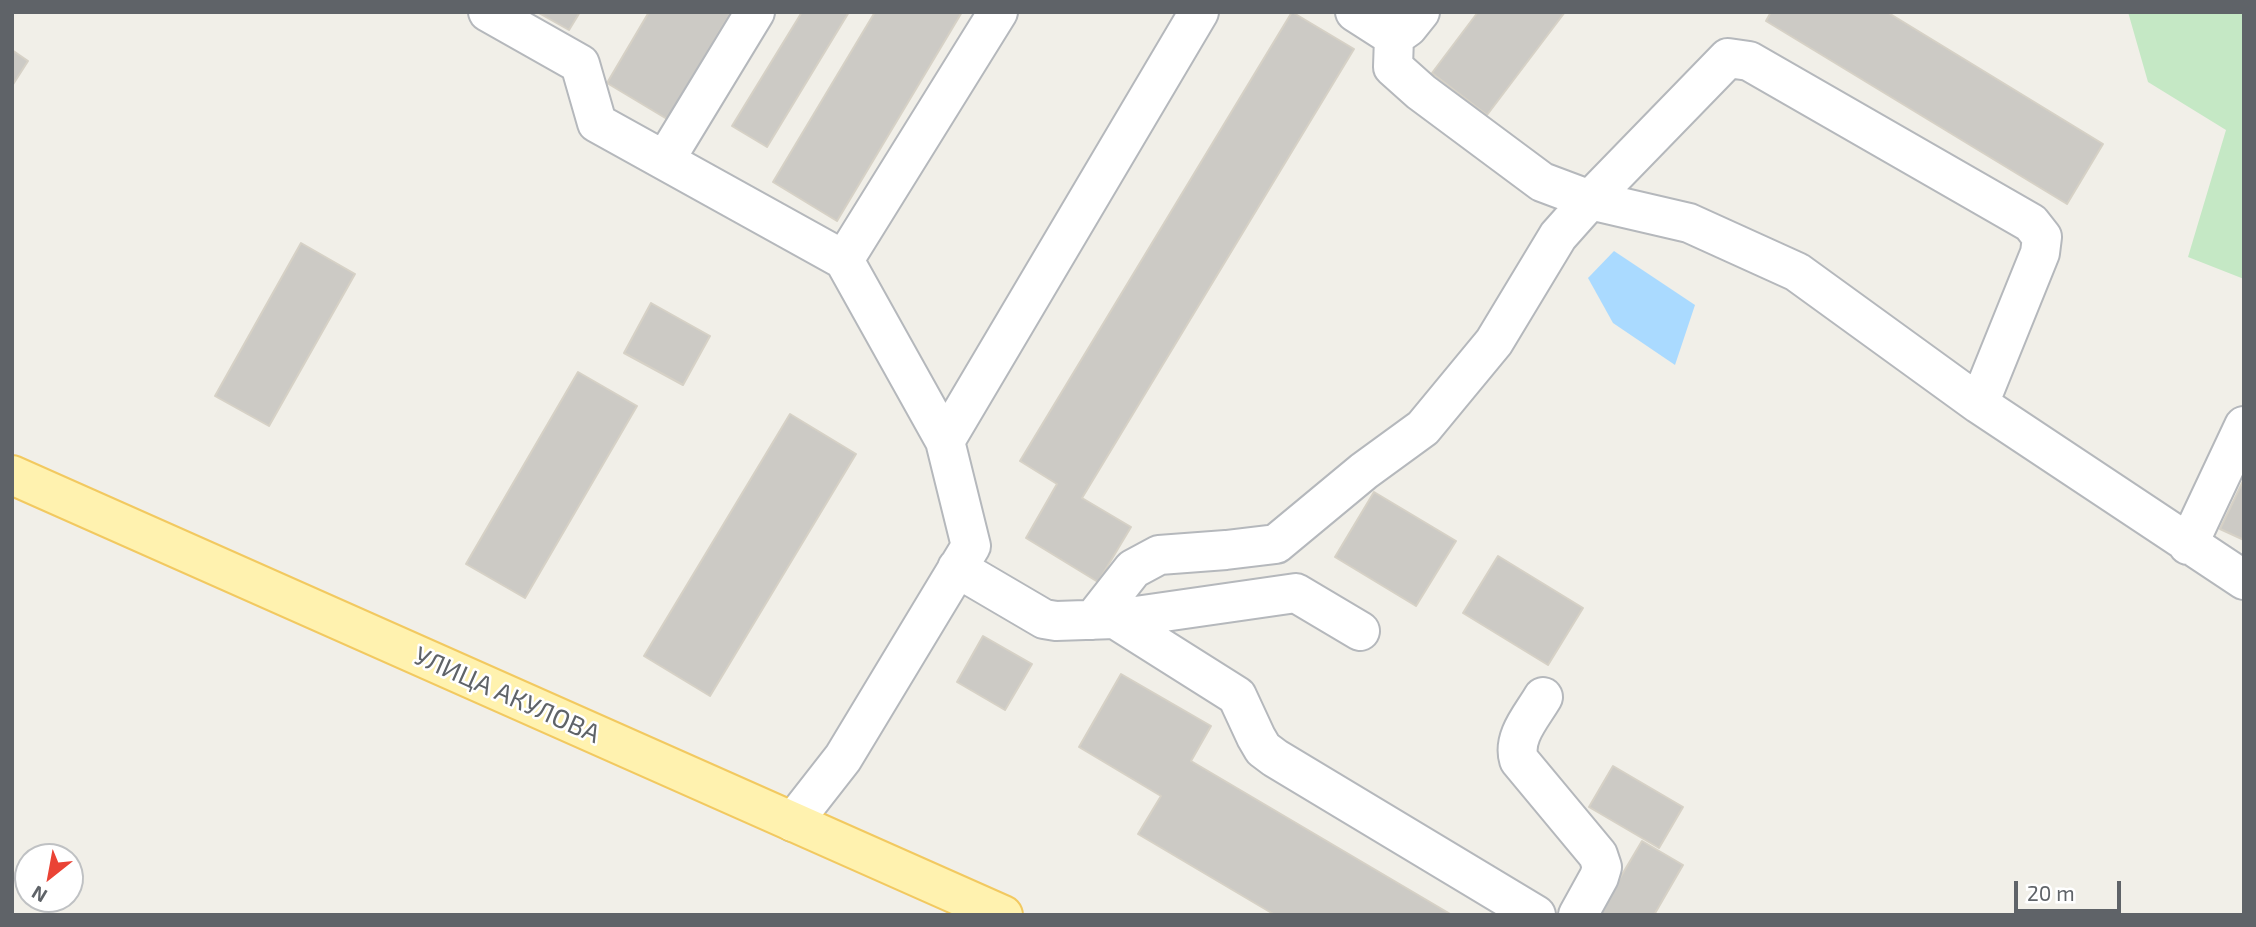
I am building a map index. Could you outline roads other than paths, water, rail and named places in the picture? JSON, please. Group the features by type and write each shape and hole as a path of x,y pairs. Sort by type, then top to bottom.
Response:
{"main road":[{"name":"УЛИЦА АКУЛОВА","path":"12,475 1003,915"}],"lane":[{"path":"488,12 580,64 597,123 844,260 945,441 971,546 843,758 793,822"},
{"path":"665,160 755,12"},
{"path":"844,260 998,12"},
{"path":"945,441 1199,12"},
{"path":"1355,12 1407,24 1394,67 1421,92 1542,182 1590,200 1689,223 1797,272 1979,404 2244,580"},
{"path":"1104,620 1133,569 1158,555 1276,544 1364,471 1423,428 1494,342 1558,236 1728,58 1749,61 2031,223 2042,237 2040,253 1979,404"},
{"path":"2188,545 2244,426"},
{"path":"957,568 1044,619 1104,620 1296,593 1360,631"},
{"path":"1104,620 1237,696 1263,749 1275,758 1536,915"},
{"path":"1543,697 1518,739 1516,750 1519,760 1598,855 1602,867 1599,877 1577,915"}],"water":[{"path":"1614,251 1695,305 1675,365 1613,323 1588,278"}]}
